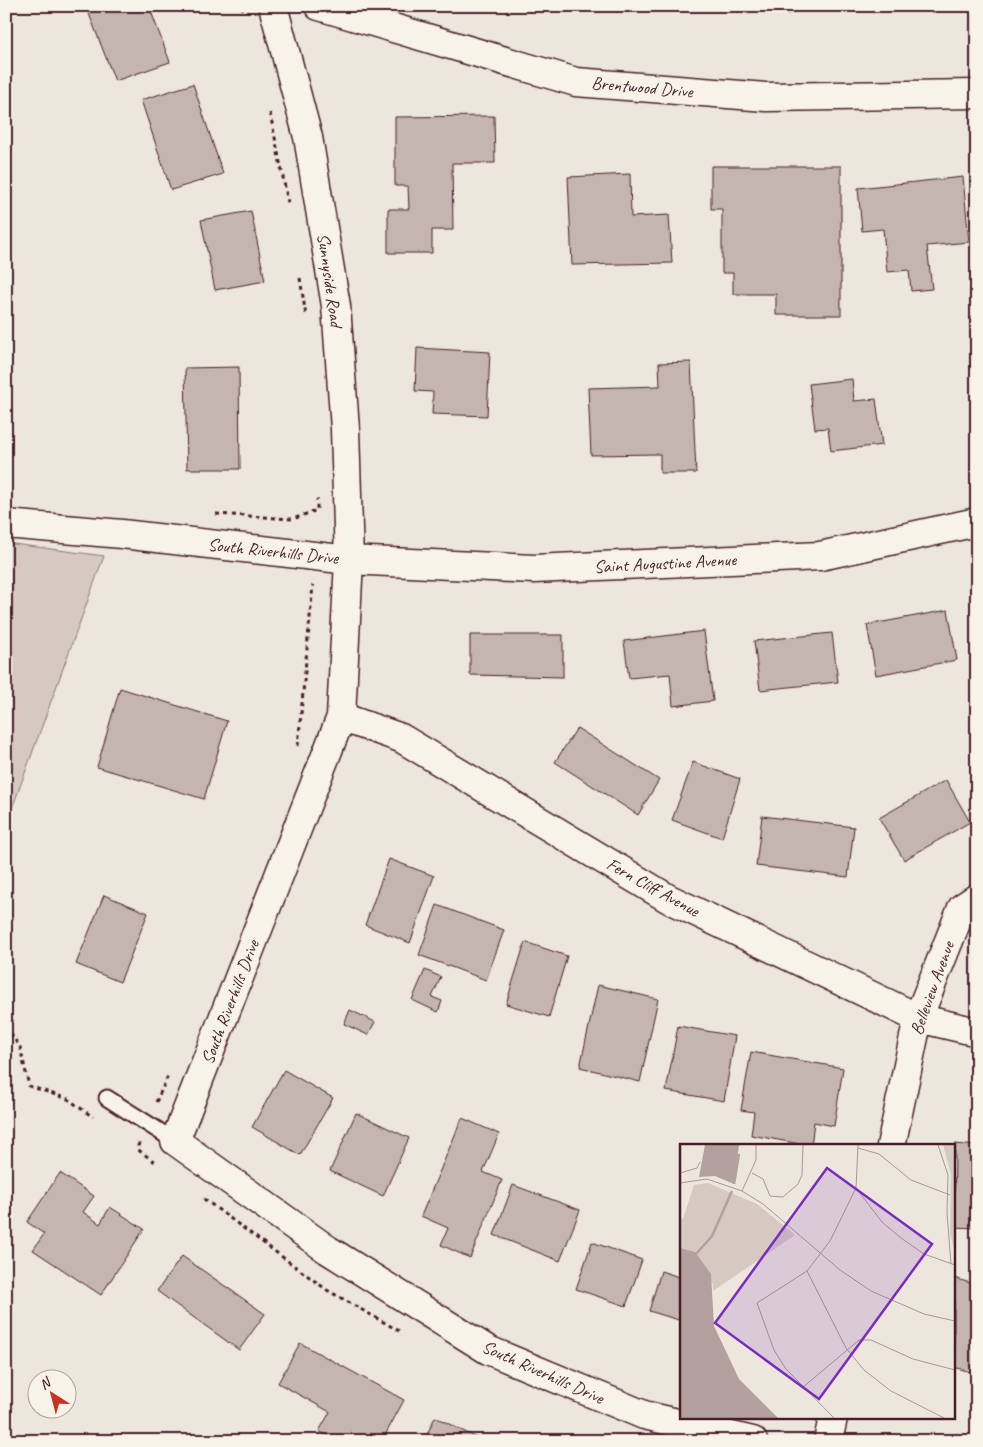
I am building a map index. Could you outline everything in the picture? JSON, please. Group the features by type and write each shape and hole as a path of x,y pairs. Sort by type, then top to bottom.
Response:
{"street":[{"name":"Sunnyside Road","path":"273,6 308,137 336,306 345,429 349,560"},
{"name":"Brentwood Drive","path":"319,6 576,82 766,97 977,94"},
{"name":"Saint Augustine Avenue","path":"349,560 534,569 820,556 977,522"},
{"name":"South Riverhills Drive","path":"6,524 122,534 349,560 341,717 175,1141 328,1250 488,1350 644,1415 753,1441"},
{"name":"Fern Cliff Avenue","path":"341,717 401,738 669,899 918,1018 977,1032"},
{"name":"Belleview Avenue","path":"891,1144 918,1018 962,908 977,898"},
{"path":"828,1441 833,1420"}],"lane":[{"path":"108,1098 175,1141"}],"path":[{"path":"242,6 245,14"},
{"path":"269,104 290,215"},
{"path":"300,274 308,323"},
{"path":"213,514 293,519 317,510 317,490"},
{"path":"298,748 315,585 306,583"},
{"path":"6,1027 20,1047 29,1086 68,1099 100,1122"},
{"path":"137,1149 169,1074"}],"shaded area":[{"path":"6,543 104,556 6,825"}],"building":[{"path":"86,6 149,6 170,62 115,81"},
{"path":"786,6 820,6 787,14"},
{"path":"193,84 223,174 171,190 141,100"},
{"path":"494,116 495,163 452,163 453,230 432,230 432,253 388,253 388,209 409,209 408,186 395,186 395,117"},
{"path":"711,166 841,166 841,315 776,315 776,294 733,294 733,273 722,273 722,209 711,209"},
{"path":"630,174 631,217 669,215 672,263 572,265 568,177"},
{"path":"963,177 969,242 927,246 932,289 911,291 909,270 887,272 883,229 862,231 858,188"},
{"path":"251,211 265,281 215,290 201,220"},
{"path":"417,348 490,352 487,416 432,414 433,392 415,391"},
{"path":"691,362 696,473 660,473 660,454 591,455 588,388 660,386 659,363"},
{"path":"239,367 240,469 187,469 185,368"},
{"path":"852,379 854,401 876,399 882,445 831,451 828,428 815,429 809,384"},
{"path":"948,610 957,660 876,675 867,625"},
{"path":"704,631 713,701 673,706 670,674 629,678 624,641"},
{"path":"832,633 838,682 760,690 754,641"},
{"path":"470,635 563,635 563,677 470,675"},
{"path":"120,688 227,721 204,799 97,767"},
{"path":"577,728 659,780 638,815 555,762"},
{"path":"693,762 740,779 722,838 672,820"},
{"path":"946,780 970,822 904,860 879,818"},
{"path":"762,816 854,827 848,877 756,866"},
{"path":"389,859 434,876 410,943 365,925"},
{"path":"104,895 148,913 120,982 76,964"},
{"path":"437,905 504,930 486,980 419,955"},
{"path":"525,942 567,956 549,1017 506,1004"},
{"path":"425,970 441,977 432,997 442,1001 438,1012 412,1000"},
{"path":"598,985 658,999 640,1082 580,1067"},
{"path":"350,1010 375,1022 368,1035 344,1024"},
{"path":"678,1026 735,1036 724,1101 666,1091"},
{"path":"751,1052 843,1068 834,1126 814,1122 811,1144 800,1144 751,1135 754,1112 741,1110"},
{"path":"284,1070 333,1098 300,1155 252,1127"},
{"path":"356,1113 409,1138 383,1196 330,1171"},
{"path":"462,1118 499,1134 483,1172 502,1180 470,1258 441,1245 448,1228 421,1216"},
{"path":"956,1144 977,1146 977,1228 956,1227"},
{"path":"60,1173 94,1196 83,1212 100,1224 110,1207 144,1229 101,1295 33,1250 44,1234 27,1222"},
{"path":"513,1185 580,1210 560,1261 494,1235"},
{"path":"592,1242 642,1260 626,1306 576,1289"},
{"path":"182,1256 265,1314 239,1350 157,1291"},
{"path":"661,1271 680,1277 680,1320 649,1311"},
{"path":"956,1279 977,1285 977,1374 956,1368"},
{"path":"300,1343 404,1400 382,1441 337,1441 319,1431 330,1412 278,1383"},
{"path":"435,1417 483,1441 424,1441"}]}
